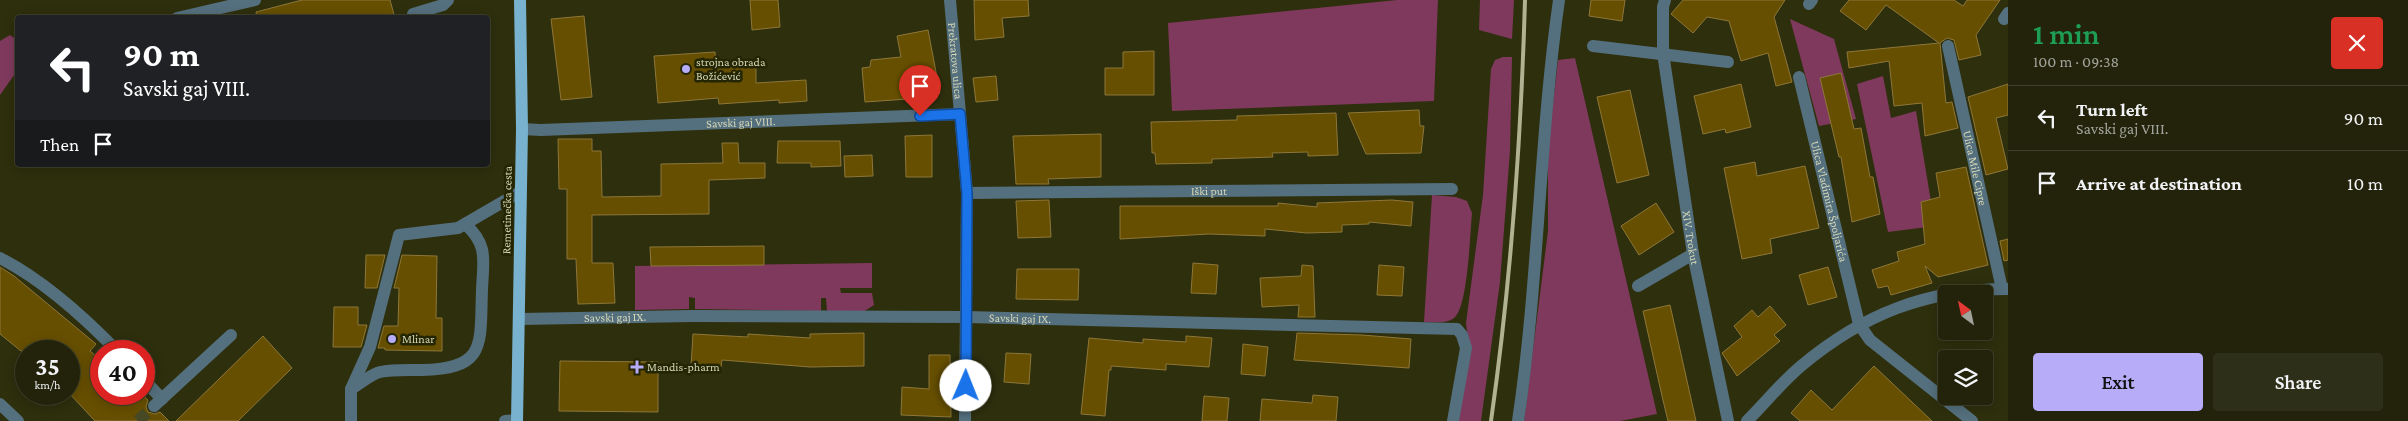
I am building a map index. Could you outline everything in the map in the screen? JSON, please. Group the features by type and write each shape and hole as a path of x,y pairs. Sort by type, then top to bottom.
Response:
{"main road":[{"name":"Remetinečka cesta","path":"513,421 520,319 522,129 520,0"}],"street":[{"path":"190,15 255,0"},
{"path":"413,14 443,5 448,0"},
{"name":"Prekratova ulica","path":"950,0 967,193 966,421"},
{"path":"1518,421 1528,353 1539,225 1545,112 1559,0"},
{"name":"XIV. Trokut","path":"1665,0 1663,7 1663,53 1693,254 1728,421"},
{"path":"1593,46 1728,62"},
{"name":"Ulica Mile Cipre","path":"1948,46 2005,289"},
{"name":"Ulica Vladimira Špoljarića","path":"1799,77 1859,324"},
{"name":"Savski gaj VIII.","path":"522,129 541,130 960,114"},
{"name":"Iški put","path":"967,193 1452,188"},
{"path":"351,421 351,389 370,347 398,235 458,228 520,192"},
{"path":"351,389 378,372 444,369 467,362 474,354 480,336 484,250 477,235 465,224"},
{"path":"1638,286 1693,254"},
{"path":"0,258 24,270 106,340"},
{"path":"1747,421 1800,367 1859,324 1910,302 1944,294 2005,289"},
{"name":"Savski gaj IX.","path":"520,319 692,316 967,317 1457,329 1462,334 1466,348 1453,421"},
{"path":"1859,324 1870,340 1972,421"},
{"path":"155,398 158,403 231,335"},
{"path":"0,404 18,421"}],"shaded area":[{"path":"1397,0 1438,0 1434,101 1172,111 1168,23"},
{"path":"1480,0 1514,0 1512,39 1479,30"},
{"path":"1790,19 1834,39 1856,119 1819,126"},
{"path":"10,35 15,39 15,74 0,95 0,41"},
{"path":"1503,57 1512,57 1510,151 1500,282 1481,421 1459,421 1468,339 1466,323 1483,195 1491,69 1495,60"},
{"path":"1575,58 1657,414 1620,421 1524,421 1548,231 1548,148 1558,60"},
{"path":"1883,76 1891,118 1916,111 1935,226 1888,232 1857,84"},
{"path":"1432,195 1456,197 1467,201 1472,213 1468,269 1459,311 1454,318 1447,321 1424,322"},
{"path":"872,263 872,288 840,288 841,293 872,293 874,305 863,312 827,311 826,298 821,298 821,311 695,309 695,298 689,297 689,309 635,310 635,266"}],"building":[{"path":"302,0 390,0 394,15 256,15 256,12"},
{"path":"750,0 778,0 780,27 752,30"},
{"path":"974,0 1028,0 1029,16 1002,18 1004,37 975,40"},
{"path":"1591,0 1625,0 1622,21 1589,16"},
{"path":"1683,0 1785,0 1774,17 1792,82 1776,86 1768,53 1741,61 1729,21 1707,17 1693,33 1671,14"},
{"path":"1849,0 1954,0 1963,6 1967,0 2000,0 1976,35 1981,55 1959,60 1954,40 1947,38 1940,43 1946,103 1952,102 1958,128 1925,136 1922,103 1894,106 1889,61 1849,68 1847,52 1939,43 1886,5 1866,30 1840,11"},
{"path":"584,16 592,97 561,100 551,19"},
{"path":"928,30 940,93 908,99 865,102 862,68 870,67 871,60 901,57 897,36"},
{"path":"1154,51 1154,95 1105,95 1105,68 1123,68 1123,52"},
{"path":"715,52 716,68 756,66 756,83 806,80 807,101 779,103 779,100 719,104 718,98 658,103 654,56"},
{"path":"1841,73 1854,129 1861,128 1870,177 1873,177 1880,214 1852,222 1841,157 1839,157 1820,78"},
{"path":"996,76 998,100 976,102 973,78"},
{"path":"1741,84 1751,127 1726,133 1725,129 1703,134 1694,96"},
{"path":"2008,84 2008,115 1996,118 2008,169 1986,175 1968,97"},
{"path":"1630,90 1649,175 1617,183 1597,97"},
{"path":"1419,110 1420,126 1424,126 1421,153 1366,154 1348,113"},
{"path":"1336,113 1338,155 1308,156 1308,152 1272,153 1273,157 1212,159 1212,163 1156,164 1155,153 1152,153 1151,122 1237,120 1237,116"},
{"path":"1101,134 1101,177 1048,179 1049,184 1016,184 1013,136"},
{"path":"932,135 932,177 906,177 905,136"},
{"path":"558,139 592,139 592,151 601,151 602,197 661,196 661,164 723,163 722,143 738,143 739,163 765,163 765,178 709,180 709,214 592,215 592,263 613,263 615,303 578,304 576,259 567,259 567,189 559,189"},
{"path":"778,141 840,141 841,166 811,167 811,163 777,163"},
{"path":"872,155 873,176 845,177 844,156"},
{"path":"1755,162 1757,176 1805,166 1819,228 1770,239 1772,253 1742,259 1724,168"},
{"path":"1966,167 1988,265 1938,277 1925,266 1932,283 1891,295 1888,286 1878,288 1872,270 1899,261 1897,252 1925,244 1921,202 1940,197 1936,173"},
{"path":"1049,200 1051,237 1018,238 1016,201"},
{"path":"1392,200 1413,202 1411,226 1369,222 1369,224 1342,225 1342,232 1307,233 1265,229 1265,236 1209,234 1120,239 1120,206 1278,206 1278,203 1317,207 1317,203"},
{"path":"1656,203 1674,232 1639,255 1621,226"},
{"path":"2008,239 2008,260 2004,261 2000,241"},
{"path":"764,246 764,265 651,266 650,247"},
{"path":"366,255 385,255 377,288 365,288"},
{"path":"402,255 437,256 436,318 442,318 442,351 385,350 385,348 378,348 384,326 398,326 399,288 394,288"},
{"path":"1193,263 1218,265 1216,294 1191,293"},
{"path":"1302,265 1313,266 1315,317 1298,317 1299,305 1262,307 1260,278 1301,276"},
{"path":"1379,265 1404,267 1402,296 1377,295"},
{"path":"0,267 14,276 91,340 90,405 147,405 148,412 155,414 160,412 169,421 95,421 80,405 80,340 15,340 15,346 0,334"},
{"path":"1828,267 1837,297 1808,305 1799,275"},
{"path":"1017,269 1079,269 1078,300 1016,299"},
{"path":"1670,305 1696,421 1668,421 1662,396 1643,311"},
{"path":"1770,306 1786,325 1774,335 1780,341 1737,376 1722,353 1742,337 1734,326 1752,310 1758,317"},
{"path":"334,307 358,307 358,325 367,325 361,347 333,347"},
{"path":"864,333 864,366 810,367 722,360 721,367 691,366 693,334 748,337 748,334 810,338 810,334"},
{"path":"1297,333 1411,339 1409,368 1294,360"},
{"path":"263,336 292,368 238,421 176,421"},
{"path":"1186,336 1212,338 1209,367 1166,364 1166,370 1111,366 1111,370 1109,370 1105,416 1081,414 1089,338 1143,343 1143,339 1186,342"},
{"path":"1243,344 1268,347 1265,376 1241,374"},
{"path":"1006,353 1031,354 1029,384 1004,382"},
{"path":"929,355 950,355 951,417 901,415 902,387 929,389"},
{"path":"560,361 658,362 658,412 559,411"},
{"path":"1874,366 1932,421 1800,421 1791,413 1811,390 1832,410"},
{"path":"1313,395 1338,397 1336,421 1260,421 1262,399 1312,403"},
{"path":"1204,396 1229,398 1227,421 1202,421"}],"tunnel":[{"path":"138,421 154,406"}],"railway":[{"path":"1491,421 1514,211 1521,106 1525,0"}],"place":[{"name":"strojna obrada Božićević","path":"686,69"},
{"name":"Mlinar","path":"392,339"},
{"name":"Mandis-pharm","path":"637,367"}],"route":[{"path":"920,116 960,114 967,193 966,386"}]}
